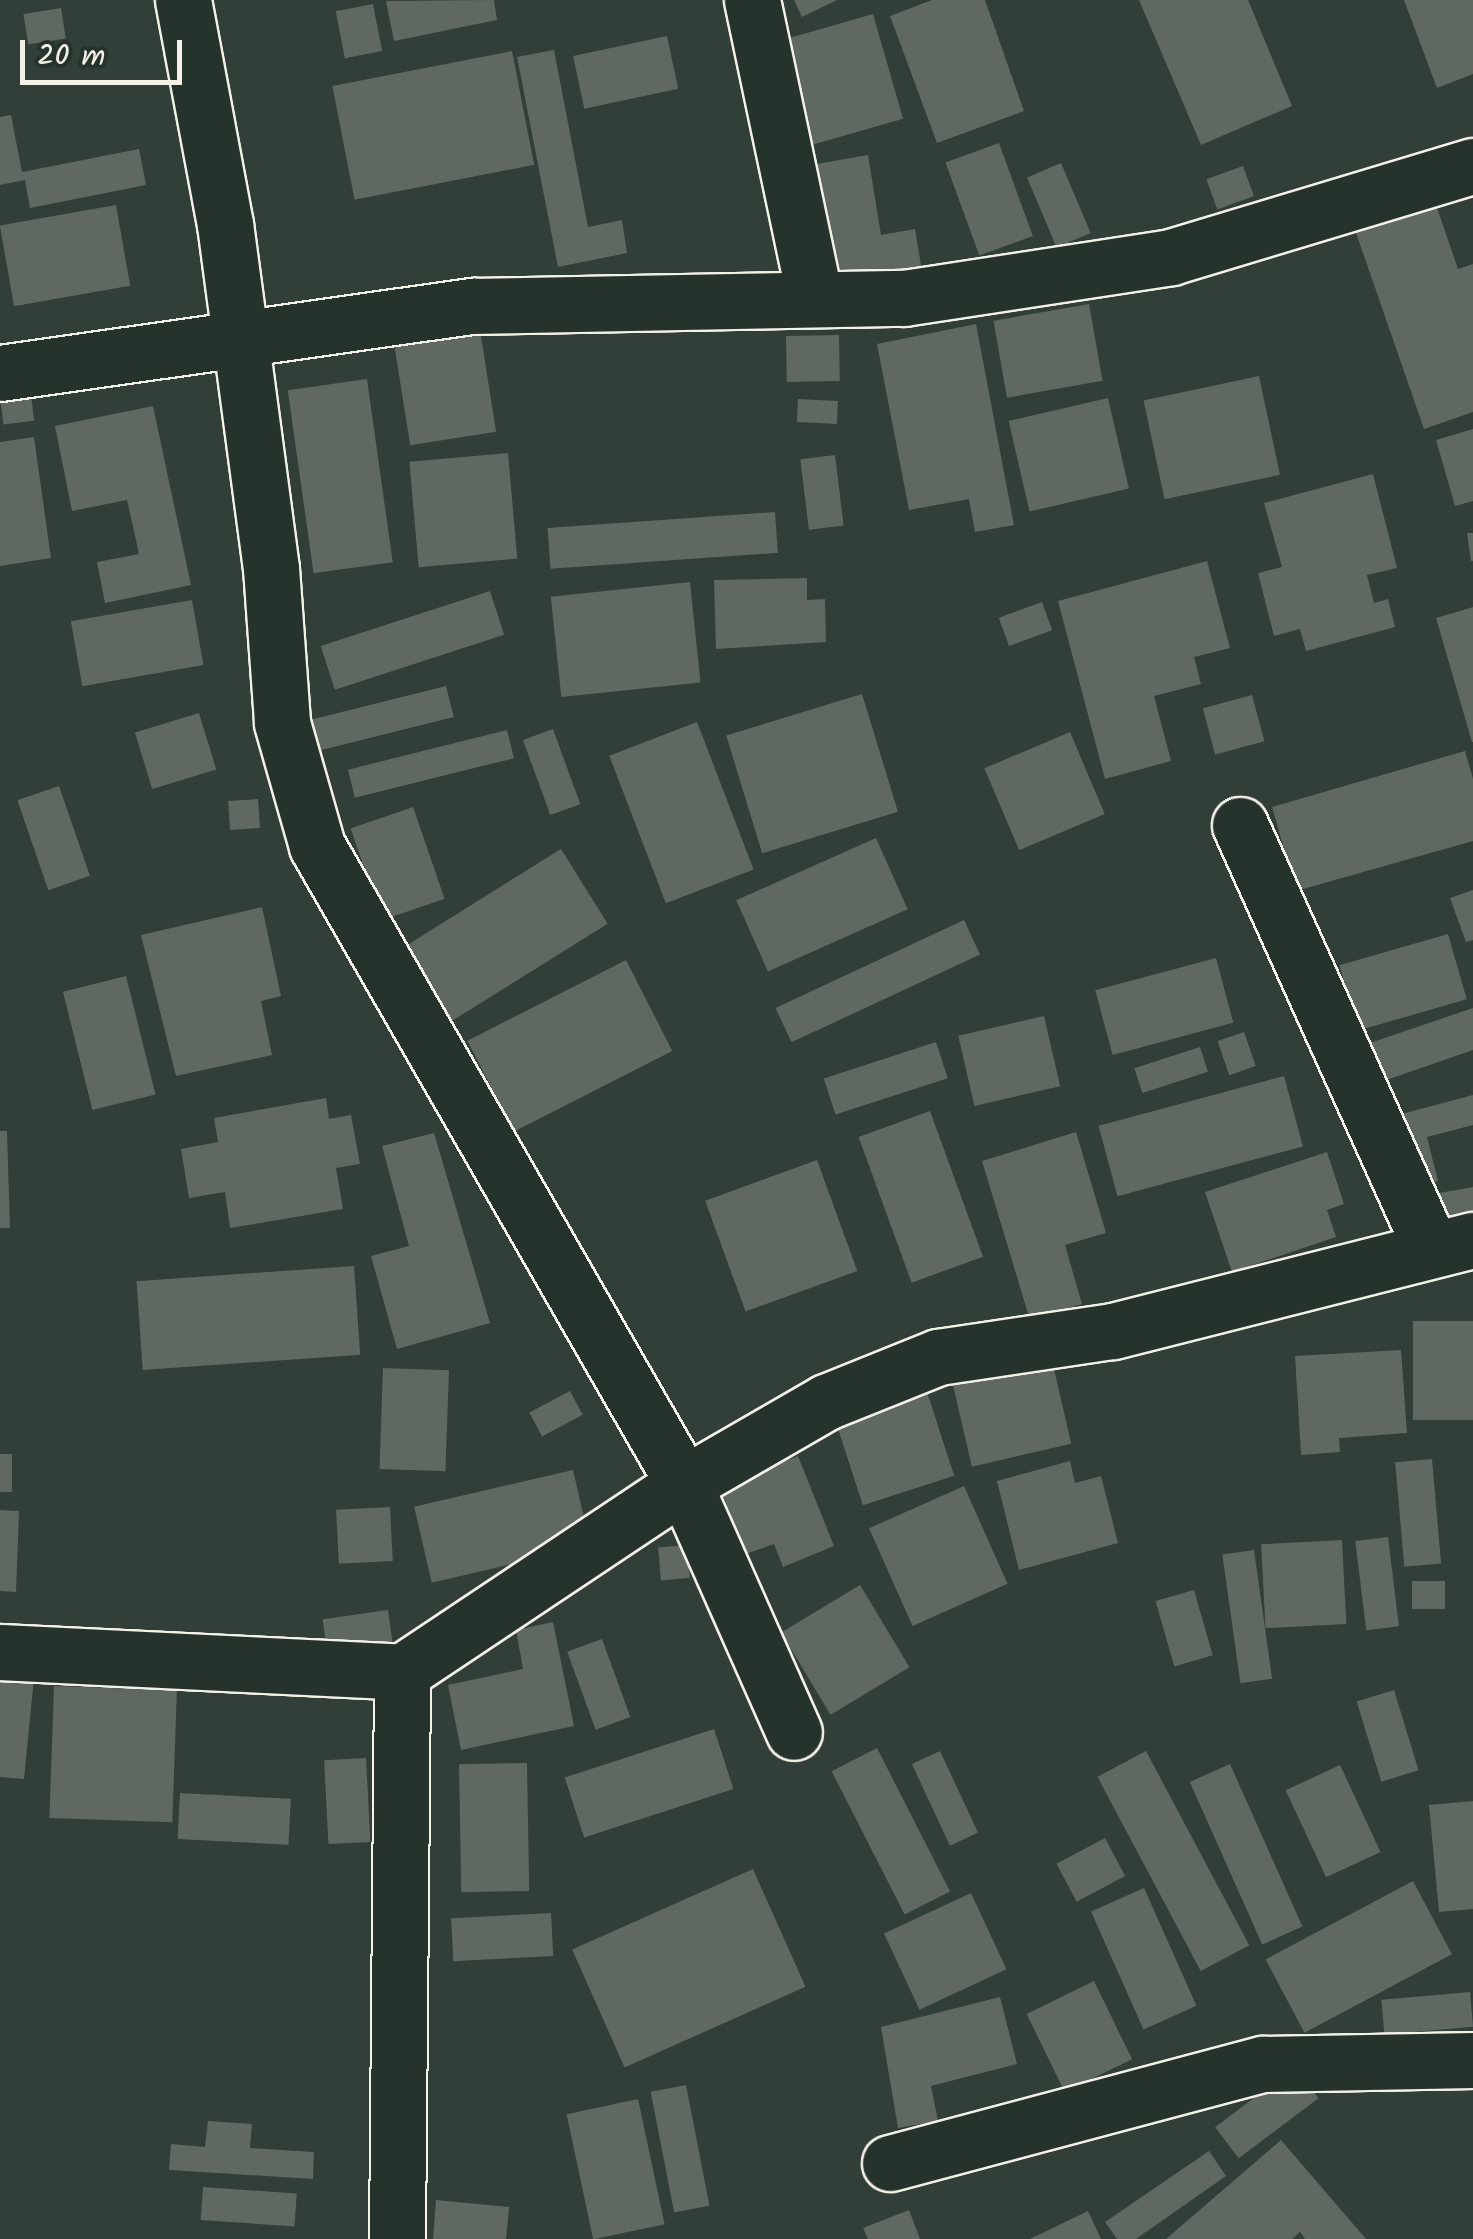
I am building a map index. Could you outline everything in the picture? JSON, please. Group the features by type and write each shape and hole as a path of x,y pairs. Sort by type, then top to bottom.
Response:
{"street":[{"path":"183,0 224,224 271,568 282,723 317,846 684,1484 794,1732"},
{"path":"752,0 814,298"},
{"path":"0,373 473,306 904,298 1171,257 1473,166"},
{"path":"0,1652 402,1672 684,1484 826,1402 938,1357 1113,1331 1452,1243 1240,826"},
{"path":"398,2239 402,1672"},
{"path":"890,2163 1263,2064 1473,2060"}],"building":[{"path":"494,0 497,20 394,41 386,1"},
{"path":"794,0 837,0 802,17"},
{"path":"932,0 985,0 1024,111 937,143 890,16"},
{"path":"1139,0 1248,0 1292,106 1201,145"},
{"path":"1404,0 1473,0 1473,74 1437,88"},
{"path":"373,4 382,51 345,58 336,11"},
{"path":"61,8 66,39 28,45 23,14"},
{"path":"873,14 903,119 812,145 782,40"},
{"path":"667,36 678,89 584,109 573,56"},
{"path":"554,50 588,227 622,220 627,253 558,267 517,57"},
{"path":"512,51 534,165 354,200 332,86"},
{"path":"11,115 22,172 139,149 146,185 30,208 25,180 0,185 0,117"},
{"path":"999,143 1033,236 979,256 945,162"},
{"path":"868,155 881,235 915,229 922,271 822,288 799,167"},
{"path":"1061,163 1091,233 1057,247 1027,177"},
{"path":"1243,166 1254,196 1217,209 1206,179"},
{"path":"1434,199 1458,269 1473,264 1473,412 1424,429 1354,227"},
{"path":"116,205 130,286 14,306 0,225"},
{"path":"1089,304 1103,381 1007,398 993,321"},
{"path":"976,324 1014,525 975,532 969,499 909,510 877,344"},
{"path":"480,330 496,432 410,445 394,344"},
{"path":"839,335 840,381 787,382 786,336"},
{"path":"1259,376 1280,475 1165,499 1144,401"},
{"path":"367,379 393,562 314,573 288,390"},
{"path":"31,395 34,421 3,425 0,399"},
{"path":"1108,398 1129,489 1030,512 1009,421"},
{"path":"798,399 838,401 837,424 797,422"},
{"path":"153,406 191,585 105,603 97,562 139,554 127,500 72,511 55,426"},
{"path":"1473,429 1473,501 1455,506 1436,440"},
{"path":"34,437 51,558 0,566 0,442"},
{"path":"508,453 517,559 419,567 409,462"},
{"path":"835,455 844,525 809,530 800,459"},
{"path":"1373,474 1397,568 1367,575 1374,603 1388,599 1395,627 1306,651 1300,629 1274,636 1258,573 1282,567 1264,503"},
{"path":"775,512 778,553 550,569 548,528"},
{"path":"1467,533 1473,533 1473,561 1471,561"},
{"path":"1207,561 1230,648 1194,657 1201,684 1154,696 1171,761 1105,779 1058,601"},
{"path":"807,578 807,600 825,599 826,642 716,649 714,580"},
{"path":"690,582 701,682 561,697 551,597"},
{"path":"490,591 504,635 335,690 321,646"},
{"path":"192,600 203,665 82,686 71,621"},
{"path":"1042,602 1052,630 1009,646 999,618"},
{"path":"1473,607 1473,742 1472,742 1436,618"},
{"path":"446,686 454,717 304,754 297,723"},
{"path":"862,694 898,812 762,853 726,736"},
{"path":"1252,695 1264,741 1215,755 1203,708"},
{"path":"199,713 216,769 152,789 135,733"},
{"path":"697,722 754,870 666,903 609,756"},
{"path":"553,729 580,804 550,815 523,740"},
{"path":"507,730 514,758 355,798 348,770"},
{"path":"1070,732 1105,814 1019,850 984,768"},
{"path":"1465,751 1473,779 1473,841 1296,891 1272,807"},
{"path":"59,786 90,876 48,890 17,800"},
{"path":"258,799 260,828 230,830 228,801"},
{"path":"413,807 445,899 382,920 351,828"},
{"path":"876,838 908,909 768,971 736,900"},
{"path":"561,849 608,924 452,1021 406,946"},
{"path":"1473,890 1473,940 1466,942 1450,898"},
{"path":"262,907 281,996 261,1001 272,1055 176,1076 141,935"},
{"path":"964,920 980,954 792,1042 775,1008"},
{"path":"1448,934 1467,999 1358,1031 1339,965"},
{"path":"1216,958 1233,1023 1113,1055 1095,990"},
{"path":"626,960 672,1051 514,1132 467,1041"},
{"path":"126,976 156,1094 92,1110 63,992"},
{"path":"1473,1008 1473,1050 1375,1084 1361,1046"},
{"path":"1044,1016 1060,1086 974,1106 958,1036"},
{"path":"1244,1032 1256,1066 1229,1075 1218,1041"},
{"path":"936,1042 948,1078 836,1115 824,1078"},
{"path":"1200,1047 1208,1072 1142,1093 1134,1068"},
{"path":"1284,1076 1303,1147 1117,1196 1099,1126"},
{"path":"1473,1095 1473,1125 1427,1137 1438,1181 1413,1188 1383,1119"},
{"path":"326,1098 329,1119 351,1115 360,1164 336,1168 343,1209 230,1228 225,1192 189,1198 181,1149 218,1142 214,1118"},
{"path":"930,1111 983,1257 912,1283 859,1137"},
{"path":"0,1131 7,1131 10,1228 0,1228"},
{"path":"1076,1132 1106,1233 1065,1245 1082,1304 1030,1320 982,1161"},
{"path":"434,1133 490,1323 397,1349 371,1256 409,1246 382,1146"},
{"path":"1327,1152 1344,1204 1327,1210 1336,1237 1232,1272 1205,1192"},
{"path":"817,1160 857,1271 746,1312 705,1201"},
{"path":"1473,1187 1473,1229 1435,1236 1428,1195"},
{"path":"354,1266 360,1355 143,1370 137,1281"},
{"path":"1413,1321 1473,1321 1473,1420 1413,1420"},
{"path":"1401,1350 1407,1433 1339,1438 1340,1452 1301,1455 1295,1356"},
{"path":"1051,1356 1071,1444 972,1467 952,1379"},
{"path":"383,1368 449,1370 445,1471 379,1469"},
{"path":"570,1391 583,1415 542,1436 529,1413"},
{"path":"927,1392 954,1476 863,1505 836,1422"},
{"path":"0,1454 12,1454 12,1492 0,1492"},
{"path":"798,1456 834,1546 783,1567 774,1544 746,1554 720,1487"},
{"path":"1432,1459 1441,1564 1404,1567 1395,1462"},
{"path":"1070,1461 1075,1483 1101,1476 1118,1543 1019,1570 997,1481"},
{"path":"573,1470 591,1546 432,1583 414,1507"},
{"path":"964,1486 1008,1584 913,1626 869,1528"},
{"path":"390,1507 393,1561 339,1564 336,1510"},
{"path":"0,1510 19,1511 16,1592 0,1591"},
{"path":"1388,1537 1399,1626 1366,1630 1355,1541"},
{"path":"1342,1540 1346,1624 1266,1628 1261,1544"},
{"path":"687,1545 690,1578 661,1580 658,1548"},
{"path":"1254,1550 1272,1679 1240,1683 1222,1554"},
{"path":"1412,1581 1445,1581 1445,1609 1412,1609"},
{"path":"860,1585 909,1667 831,1715 781,1632"},
{"path":"1194,1590 1213,1655 1174,1666 1156,1601"},
{"path":"388,1610 393,1644 327,1653 323,1619"},
{"path":"553,1622 574,1726 461,1750 448,1685 523,1669 516,1630"},
{"path":"602,1639 630,1717 596,1730 567,1652"},
{"path":"0,1675 34,1678 24,1779 0,1777"},
{"path":"54,1686 177,1690 172,1822 49,1818"},
{"path":"1394,1690 1419,1770 1381,1782 1357,1701"},
{"path":"714,1729 733,1789 584,1837 565,1778"},
{"path":"877,1748 950,1891 905,1915 832,1771"},
{"path":"940,1751 978,1833 950,1846 912,1764"},
{"path":"1146,1751 1249,1945 1201,1971 1097,1777"},
{"path":"366,1758 370,1842 328,1844 324,1760"},
{"path":"527,1763 529,1891 461,1892 459,1764"},
{"path":"1230,1764 1302,1927 1262,1945 1190,1782"},
{"path":"1340,1765 1381,1852 1326,1877 1286,1790"},
{"path":"180,1793 291,1799 288,1845 178,1839"},
{"path":"1473,1801 1473,1909 1439,1912 1429,1805"},
{"path":"1105,1838 1125,1876 1077,1902 1056,1864"},
{"path":"753,1869 805,1987 625,2067 572,1950"},
{"path":"1413,1881 1452,1954 1305,2033 1266,1959"},
{"path":"1144,1888 1196,2006 1143,2029 1091,1912"},
{"path":"971,1893 1006,1969 919,2010 884,1934"},
{"path":"551,1913 553,1956 453,1961 451,1918"},
{"path":"1094,1981 1132,2059 1065,2092 1027,2014"},
{"path":"1470,1992 1473,2027 1384,2035 1381,2000"},
{"path":"1000,1997 1017,2064 931,2086 938,2121 898,2128 881,2027"},
{"path":"1295,2067 1318,2098 1239,2158 1215,2127"},
{"path":"686,2085 709,2206 674,2213 651,2092"},
{"path":"638,2099 665,2224 593,2239 567,2114"},
{"path":"208,2121 252,2124 250,2148 314,2152 313,2179 169,2170 171,2144 205,2147"},
{"path":"1281,2140 1366,2239 1305,2239 1300,2232 1292,2239 1166,2239"},
{"path":"1209,2151 1226,2176 1136,2239 1117,2239 1105,2222"},
{"path":"203,2187 297,2194 294,2226 201,2220"},
{"path":"436,2200 509,2207 506,2239 433,2239"},
{"path":"909,2210 920,2239 868,2239 863,2228"},
{"path":"1088,2211 1101,2239 1030,2239"}]}
